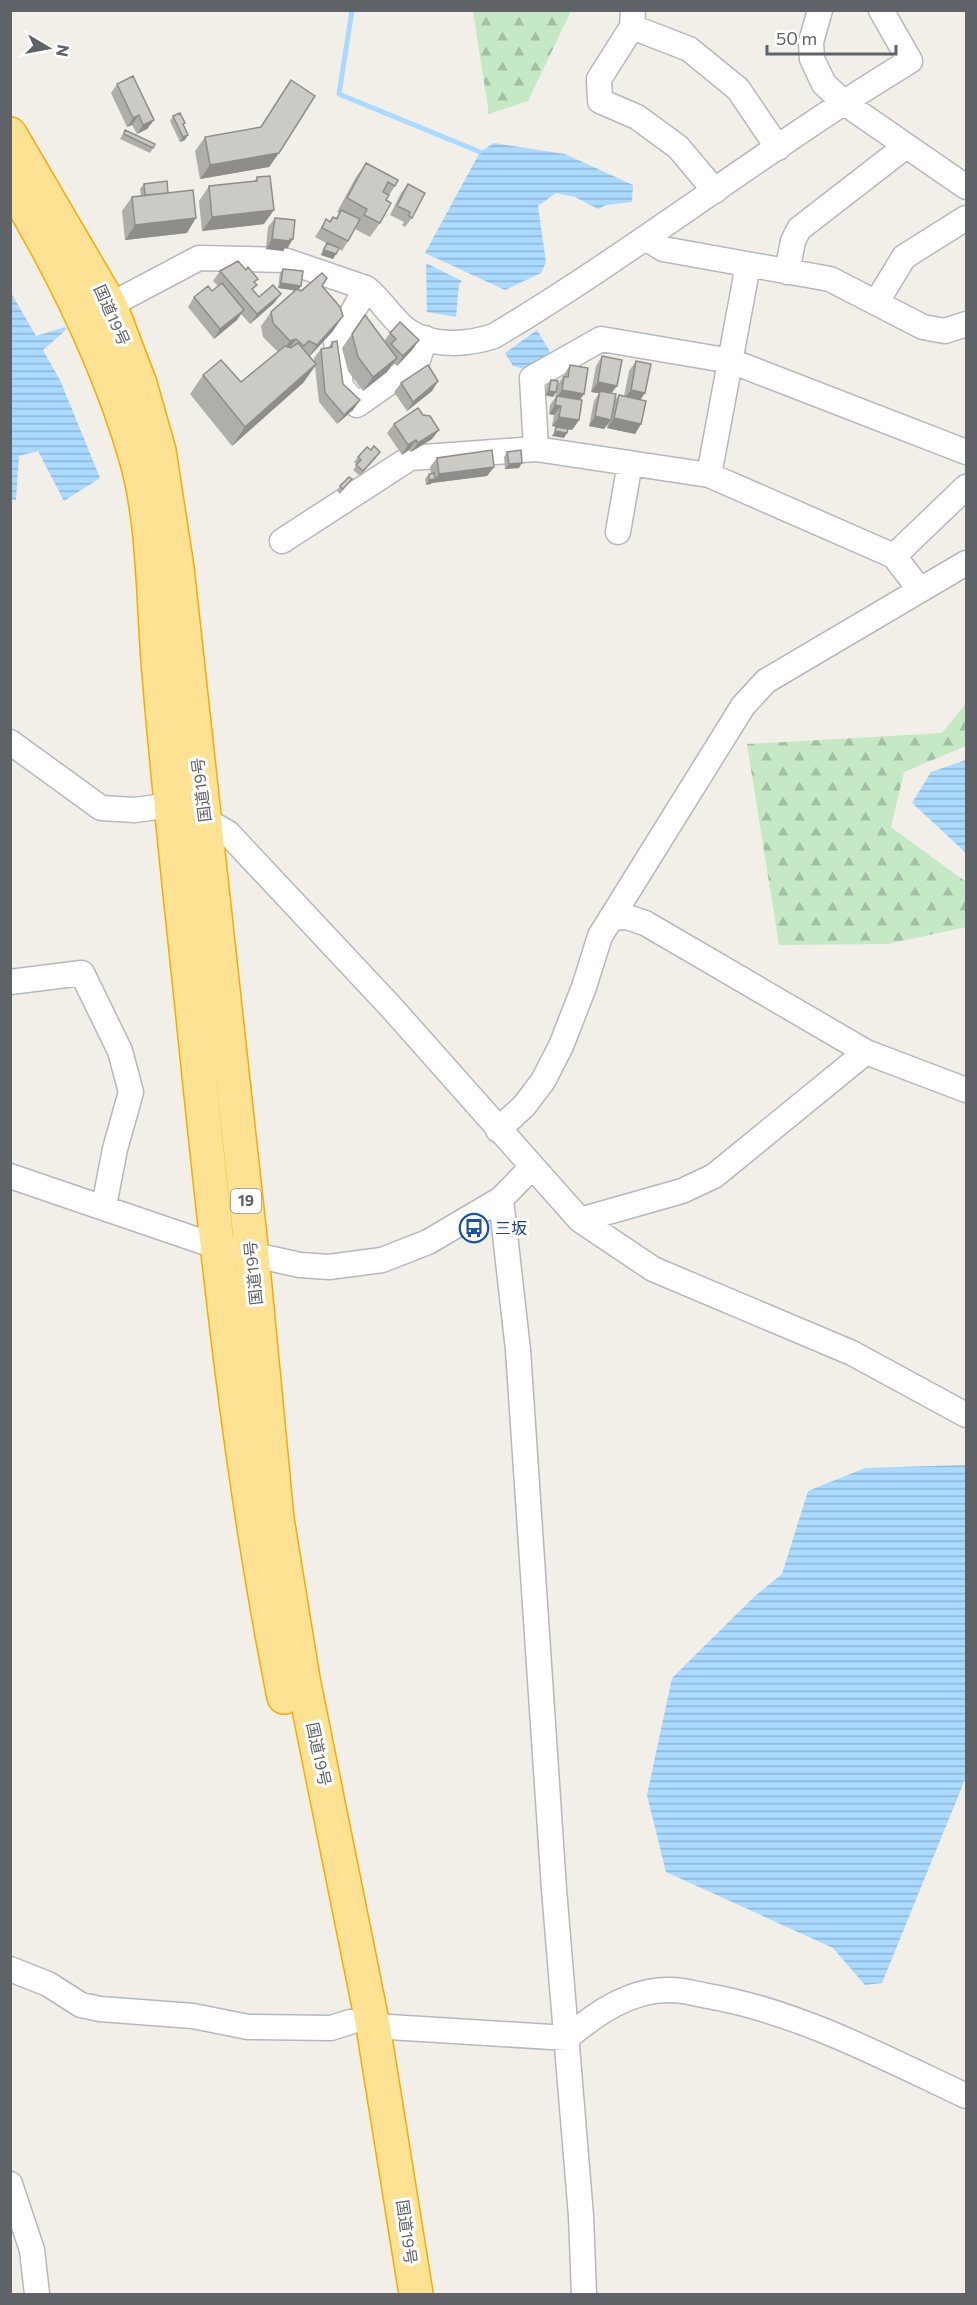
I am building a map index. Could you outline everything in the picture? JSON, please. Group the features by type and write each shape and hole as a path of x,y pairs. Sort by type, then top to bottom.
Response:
{"highway":[{"name":"国道19号","path":"10,134 150,416 167,493 252,1256 278,1519 362,2024 394,2295"},
{"name":"国道19号","path":"10,182 98,312 118,402 137,462 153,574 171,805 218,1247 249,1501 274,1647 400,2182 416,2295"}],"street":[{"path":"820,10 812,42 812,59 824,84 843,102 966,187"},
{"path":"98,312 199,258 284,260 366,288 378,296 408,330 425,339 471,343 494,336 646,238 843,102 910,61 880,10"},
{"path":"715,191 678,147 637,117 600,101 599,79 633,19 689,49 738,89 778,147"},
{"path":"787,272 793,241 799,229 906,146"},
{"path":"876,303 904,257 966,218"},
{"path":"646,238 663,249 830,279 922,327 945,331 966,324"},
{"path":"709,475 748,265"},
{"path":"366,288 336,342 335,350 341,387 357,405 417,363 425,339"},
{"path":"536,449 532,378 602,339 730,361 966,452"},
{"path":"282,541 410,458 536,449 709,475 894,556 921,590"},
{"path":"618,532 630,463"},
{"path":"894,556 966,487"},
{"path":"498,1130 524,1106 543,1081 561,1046 584,987 600,936 710,762 742,706 766,681 966,563"},
{"path":"10,742 101,808 135,810 171,805"},
{"path":"204,819 228,833 391,1007 580,1220 653,1269 852,1353 966,1416"},
{"path":"611,918 627,917 645,923 866,1052 966,1090"},
{"path":"10,982 82,974 120,1051 131,1092 115,1149 104,1206"},
{"path":"580,1220 682,1191 714,1176 866,1052"},
{"path":"10,1176 104,1206 218,1247 252,1256 329,1267 381,1260 429,1242 501,1198 531,1167"},
{"path":"501,1198 518,1350 584,2295"},
{"path":"10,1969 48,1984 81,2006 100,2009 193,2016 248,2027 331,2028 362,2024 567,2038 596,2013 635,1996 671,1990 744,2002 838,2036 966,2096"},
{"path":"10,2184 32,2250 37,2295"}],"green space":[{"path":"473,11 571,11 528,101 489,114"},
{"path":"966,703 966,746 904,772 891,827 966,882 966,927 888,944 779,945 747,744 942,733"}],"water":[{"path":"494,143 565,154 633,185 632,202 606,205 598,209 575,197 556,193 538,206 546,262 541,273 505,290 425,253 480,152"},
{"path":"426,263 462,281 459,284 456,317 427,312"},
{"path":"10,291 36,336 65,327 67,329 43,350 60,380 100,478 64,501 38,451 19,456 16,500 11,499"},
{"path":"537,330 552,355 528,370 513,366 505,353"},
{"path":"966,760 966,853 912,803 931,772"},
{"path":"966,1465 966,1777 882,1983 865,1985 833,1948 666,1872 647,1795 672,1678 755,1596 782,1574 808,1491 865,1468"}],"building":[{"path":"133,76 154,120 143,125 139,115 133,118 117,84"},
{"path":"291,80 315,96 279,153 210,165 205,137 261,127"},
{"path":"180,113 188,135 183,137 173,116"},
{"path":"125,130 155,144 153,148 124,134"},
{"path":"366,163 398,180 395,186 388,182 383,192 389,195 386,200 391,203 380,223 364,215 367,209 347,198"},
{"path":"270,176 274,210 212,217 209,186 257,181 257,177"},
{"path":"167,181 168,193 145,195 144,184"},
{"path":"408,184 425,193 412,218 409,216 410,212 397,206"},
{"path":"193,190 196,218 135,225 132,197"},
{"path":"341,210 360,219 348,241 322,228 326,219 330,222 333,217 337,219"},
{"path":"275,218 295,220 293,239 290,241 272,239"},
{"path":"327,243 339,248 336,254 324,250"},
{"path":"238,261 246,270 248,267 258,279 254,282 257,285 252,289 259,297 273,285 281,294 257,314 220,271"},
{"path":"283,269 303,271 301,286 281,283"},
{"path":"322,273 327,278 322,286 340,307 343,316 317,345 309,341 304,346 296,339 290,341 273,323 271,312 297,289 301,291"},
{"path":"222,283 244,310 220,329 194,297 208,286 212,291"},
{"path":"365,315 397,358 373,377 358,357 352,334"},
{"path":"400,322 419,340 403,356 391,344 396,339 390,333"},
{"path":"337,341 343,384 360,400 344,415 325,393 321,349 332,347 332,342"},
{"path":"298,343 316,364 245,427 203,375 221,360 241,382 285,346 291,348"},
{"path":"602,356 622,360 617,386 598,382"},
{"path":"636,361 651,364 645,393 631,390"},
{"path":"428,365 438,381 413,402 401,383"},
{"path":"570,365 588,368 584,394 562,390 564,377 568,377"},
{"path":"551,380 558,381 556,392 549,391"},
{"path":"600,391 616,394 611,420 595,416"},
{"path":"619,395 646,401 641,424 614,418"},
{"path":"557,396 582,400 579,420 559,417 561,406 555,405"},
{"path":"418,408 423,415 430,416 439,430 418,443 416,440 408,445 394,424"},
{"path":"556,427 568,429 567,433 555,431"},
{"path":"374,446 380,452 363,471 356,465 361,460 358,457 367,447 371,450"},
{"path":"492,450 494,467 439,474 437,458"},
{"path":"521,450 522,463 509,464 507,452"},
{"path":"434,473 435,479 429,480 429,474"},
{"path":"349,477 352,479 343,489 340,486"}],"waterway":[{"path":"352,10 339,94 480,152"}],"place":[{"name":"三坂","path":"474,1228"}]}
